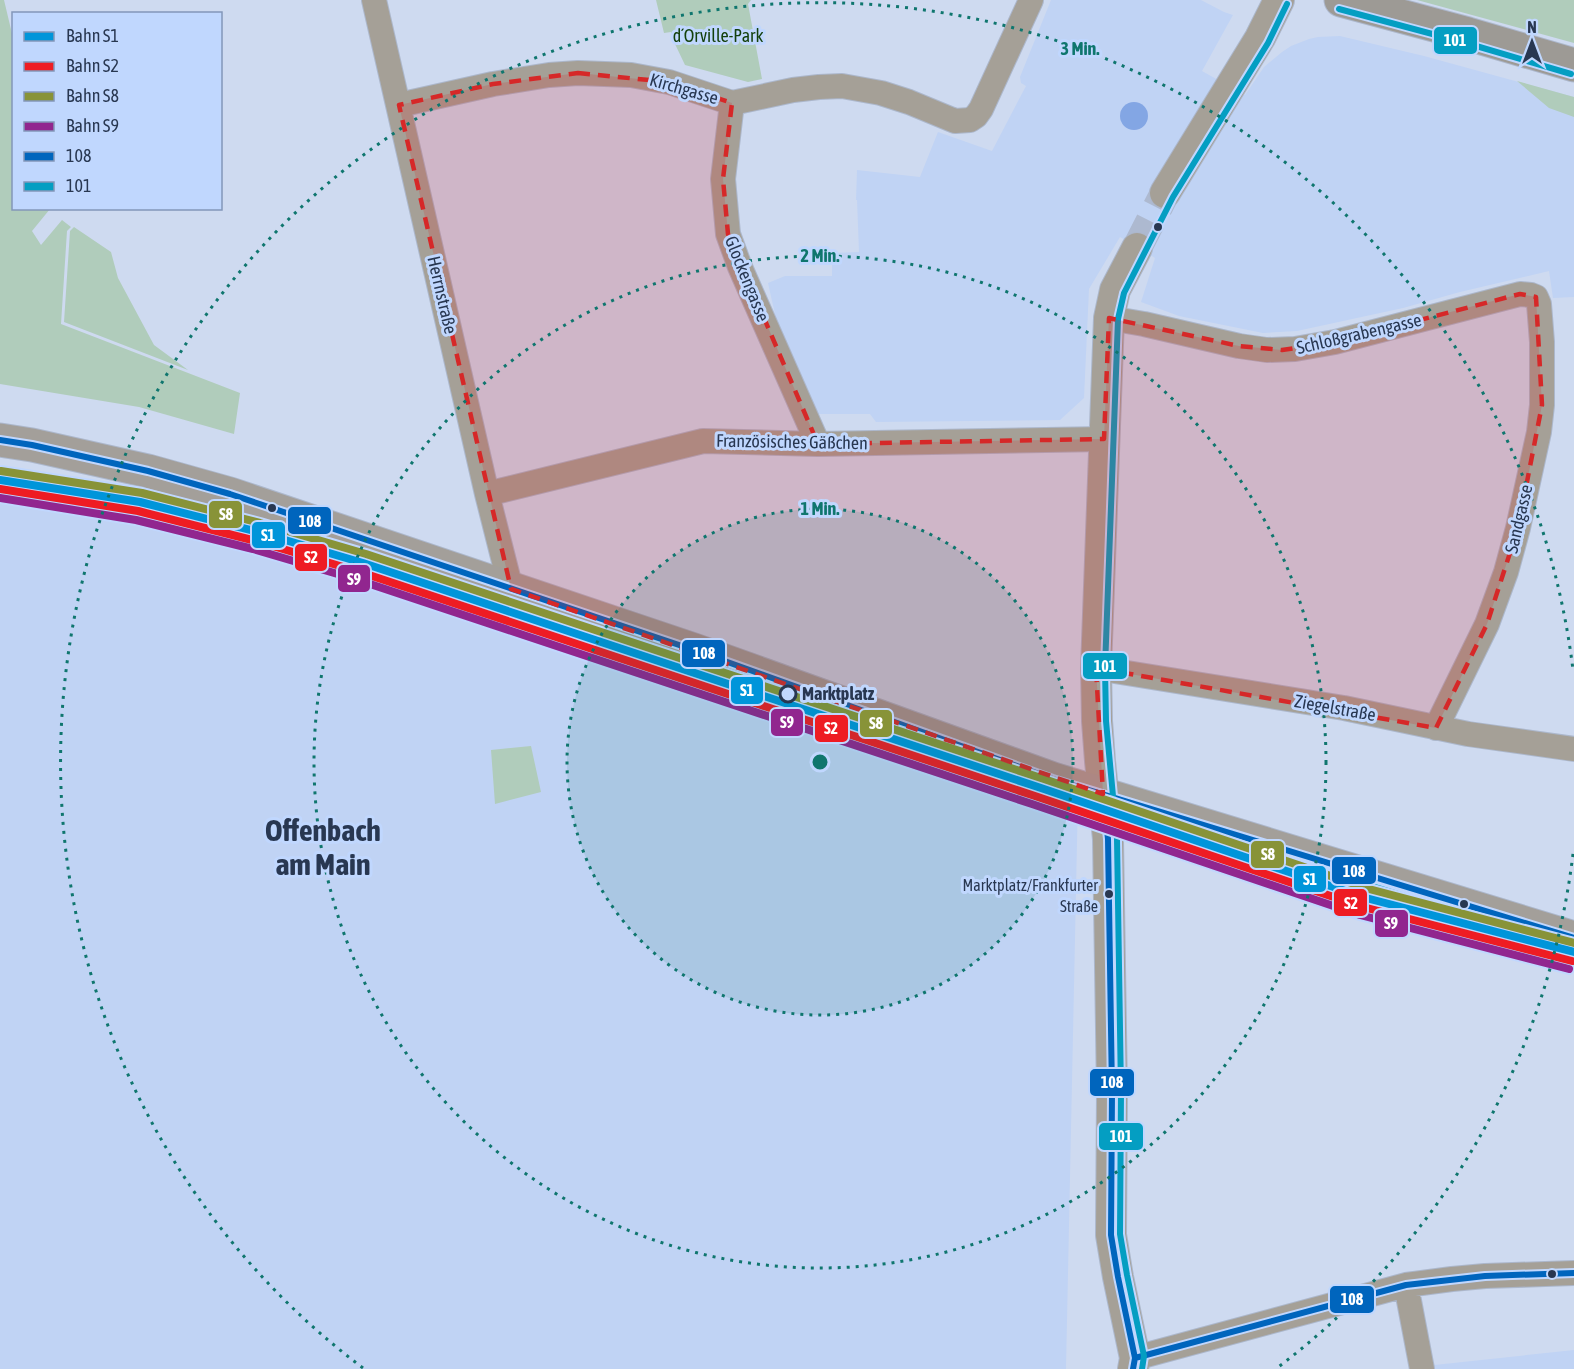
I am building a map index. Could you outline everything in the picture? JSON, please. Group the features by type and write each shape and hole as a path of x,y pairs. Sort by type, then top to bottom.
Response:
{"main road":[{"path":"1341,0 1574,65"},
{"path":"0,440 148,471 276,508 694,650 1053,779 1574,938"}],"street":[{"name":"Herrnstraße","path":"374,0 487,494 511,589"},
{"name":"Kirchgasse","path":"399,105 493,84 578,73 631,75 669,82 732,103 793,90 842,86 881,93 955,121 964,121 970,120 981,110 1031,0"},
{"path":"1165,193 1260,38 1279,0"},
{"name":"Glockengasse","path":"732,103 723,179 728,234 740,267 818,444"},
{"path":"1137,248 1115,290 1109,318 1096,668 1097,721 1108,839 1112,1092 1111,1235 1134,1364 1406,1285 1485,1276 1574,1273"},
{"name":"Schloßgrabengasse","path":"1109,318 1239,346 1288,350 1335,342 1520,294 1536,297"},
{"name":"Sandgasse","path":"1437,728 1487,624 1506,572 1518,528 1539,432 1542,405 1542,342 1539,304 1536,297"},
{"name":"Französisches Gäßchen","path":"487,494 703,441 818,444 1104,439"},
{"name":"Ziegelstraße","path":"1096,668 1344,708 1479,736 1574,749"},
{"path":"1406,1285 1422,1369"}],"highlighted area":[{"path":"578,73 669,82 732,103 723,179 728,234 818,444 1104,439 1109,318 1239,346 1282,350 1335,342 1520,294 1536,297 1542,405 1518,528 1487,624 1436,728 1096,668 1103,794 511,589 399,105 493,84"}],"shaded area":[{"path":"1051,0 1201,0 1233,15 1202,71 1245,95 1264,67 1291,46 1318,37 1340,36 1424,56 1574,97 1574,297 1553,298 1549,271 1403,308 1297,331 1263,333 1179,316 1141,302 1155,258 1120,237 1089,289 1084,398 1060,420 876,422 870,414 816,414 777,323 768,283 785,276 832,276 832,253 859,252 857,170 920,177 938,132 992,151 1026,86 1021,83 1020,77"},
{"path":"0,485 47,490 188,520 196,509 505,607 1078,795 1066,1369 0,1369"},
{"path":"1574,1350 1574,1369 1425,1369 1425,1366"}],"green space":[{"path":"0,0 4,0 12,34 12,210 49,210 32,231 41,245 62,220 71,227 67,231 61,324 240,393 234,434 139,407 0,384"},
{"name":"d´Orville-Park","path":"656,0 751,0 748,4 762,79 748,82 685,65 671,32 664,33"},
{"path":"1417,0 1574,0 1574,43"},
{"path":"1517,81 1574,97 1574,117 1549,108"},
{"path":"74,227 111,252 118,278 154,345 188,370 64,322 70,231"},
{"path":"531,746 541,792 495,804 491,750"}],"water":[{"path":"1134,102 1144,106 1148,116 1144,126 1134,130 1124,126 1120,116 1124,106"}],"tunnel":[{"path":"1137,248 1165,193"}],"rail line":[{"name":"S8","path":"1,471 142,493 260,523 366,554 1369,889 1574,943"},
{"name":"S1","path":"0,480 140,502 258,532 363,563 1366,898 1574,952"},
{"name":"S2","path":"0,489 138,511 256,541 360,572 1363,907 1572,961"},
{"name":"S9","path":"0,498 136,520 253,549 358,580 1360,915 1569,969"}],"transit line":[{"name":"101","path":"1142,1369 1144,1356 1120,1234 1121,1092 1117,839 1106,721 1105,668 1118,319 1124,293 1173,197 1268,43 1287,4"},
{"name":"101","path":"1339,9 1571,74"},
{"name":"108","path":"0,440 148,471 230,494 694,650 1053,779 1574,938"},
{"name":"108","path":"1103,794 1108,839 1112,1092 1111,1235 1135,1358 1133,1369"},
{"name":"101","path":"1100,803 1571,947"},
{"name":"108","path":"1135,1358 1406,1285 1485,1276 1574,1273"}],"place":[{"name":"Marktplatz","path":"788,694"},
{"name":"Marktplatz/Frankfurter Straße","path":"1109,894"}],"district":[{"name":"Offenbach am Main","path":"323,848"}]}
